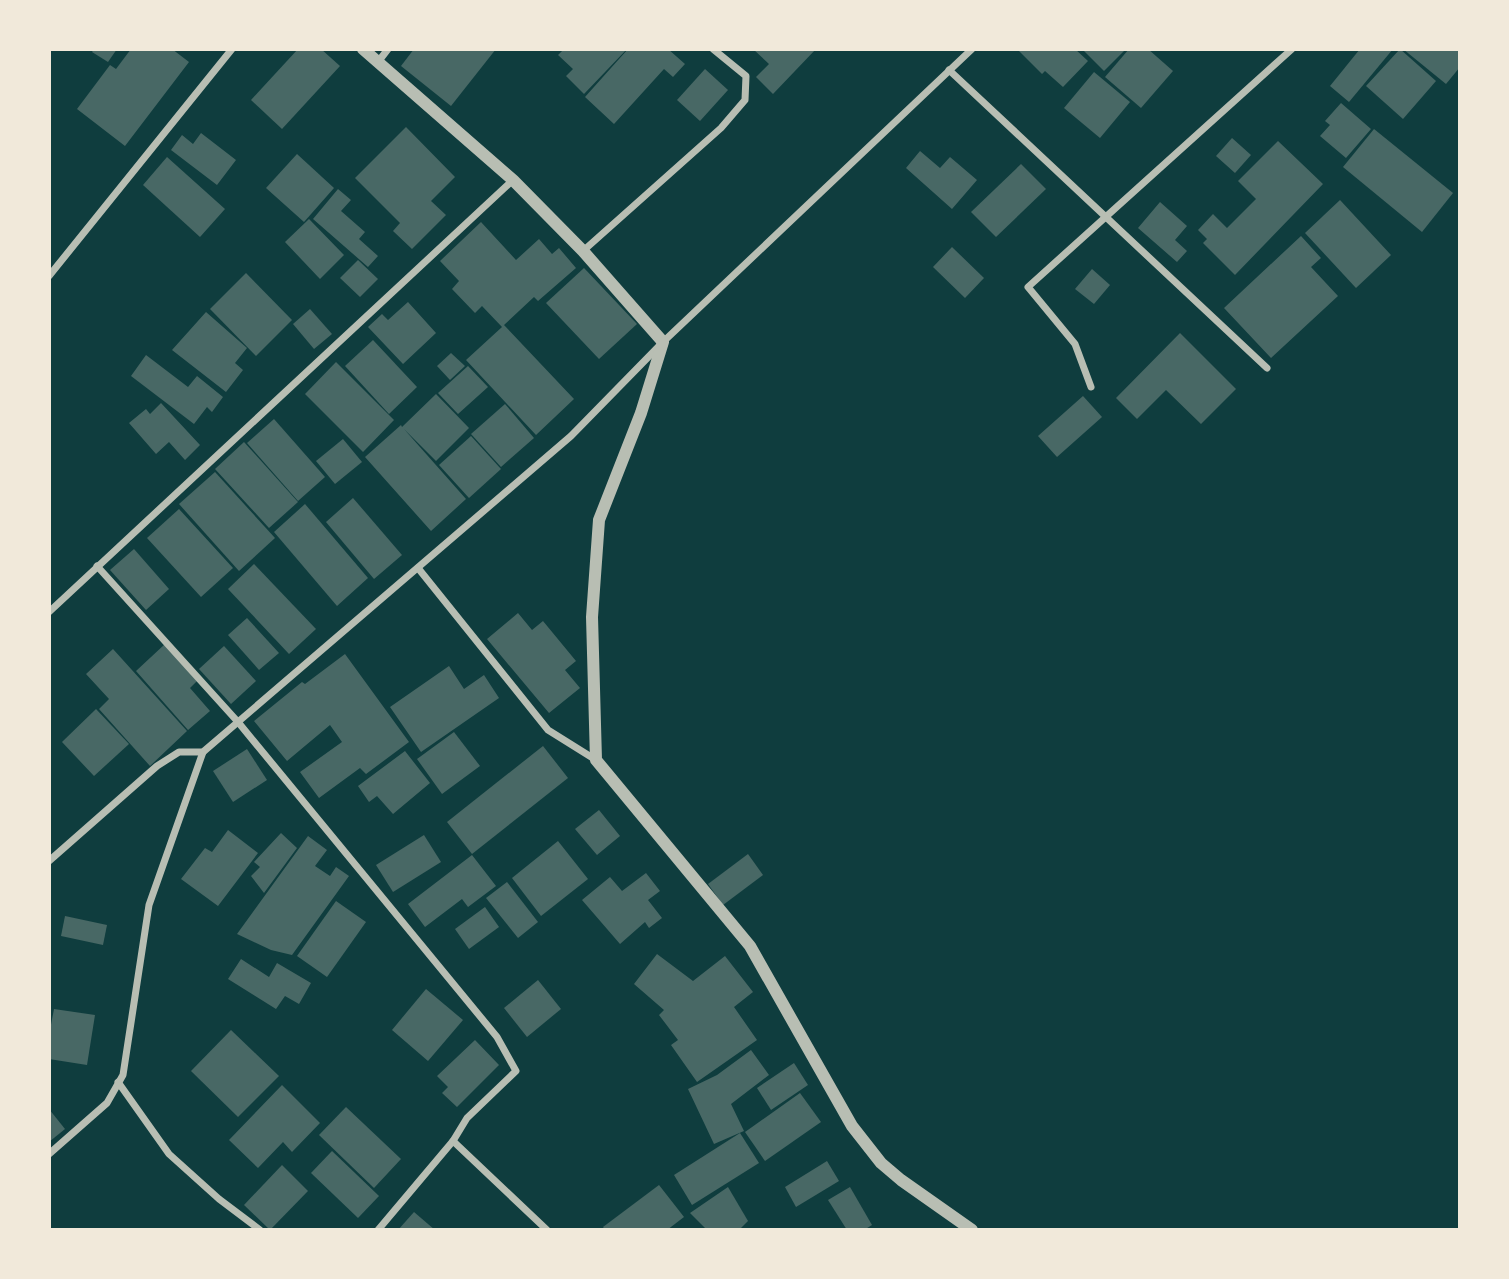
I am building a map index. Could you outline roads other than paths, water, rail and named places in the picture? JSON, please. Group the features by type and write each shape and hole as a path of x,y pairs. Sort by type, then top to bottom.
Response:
{"street":[{"path":"49,276 232,49"},
{"path":"363,49 513,180 583,251 663,342"},
{"path":"378,62 388,49"},
{"path":"583,251 721,128 745,100 746,76 713,49"},
{"path":"49,1154 107,1102 123,1075 149,905 202,752 571,436 663,342 972,49"},
{"path":"1091,387 1075,344 1028,287 1292,49"},
{"path":"949,70 1267,368"},
{"path":"49,612 513,180"},
{"path":"596,760 592,617 599,520 641,413 663,342"},
{"path":"97,566 238,722 497,1037 516,1069 467,1118 453,1141 378,1230"},
{"path":"418,568 548,730 596,760 750,946 852,1126 881,1163 972,1230"},
{"path":"49,861 157,766 179,752 202,752"},
{"path":"118,1082 169,1154 219,1199 260,1230"},
{"path":"453,1141 547,1230"}]}
